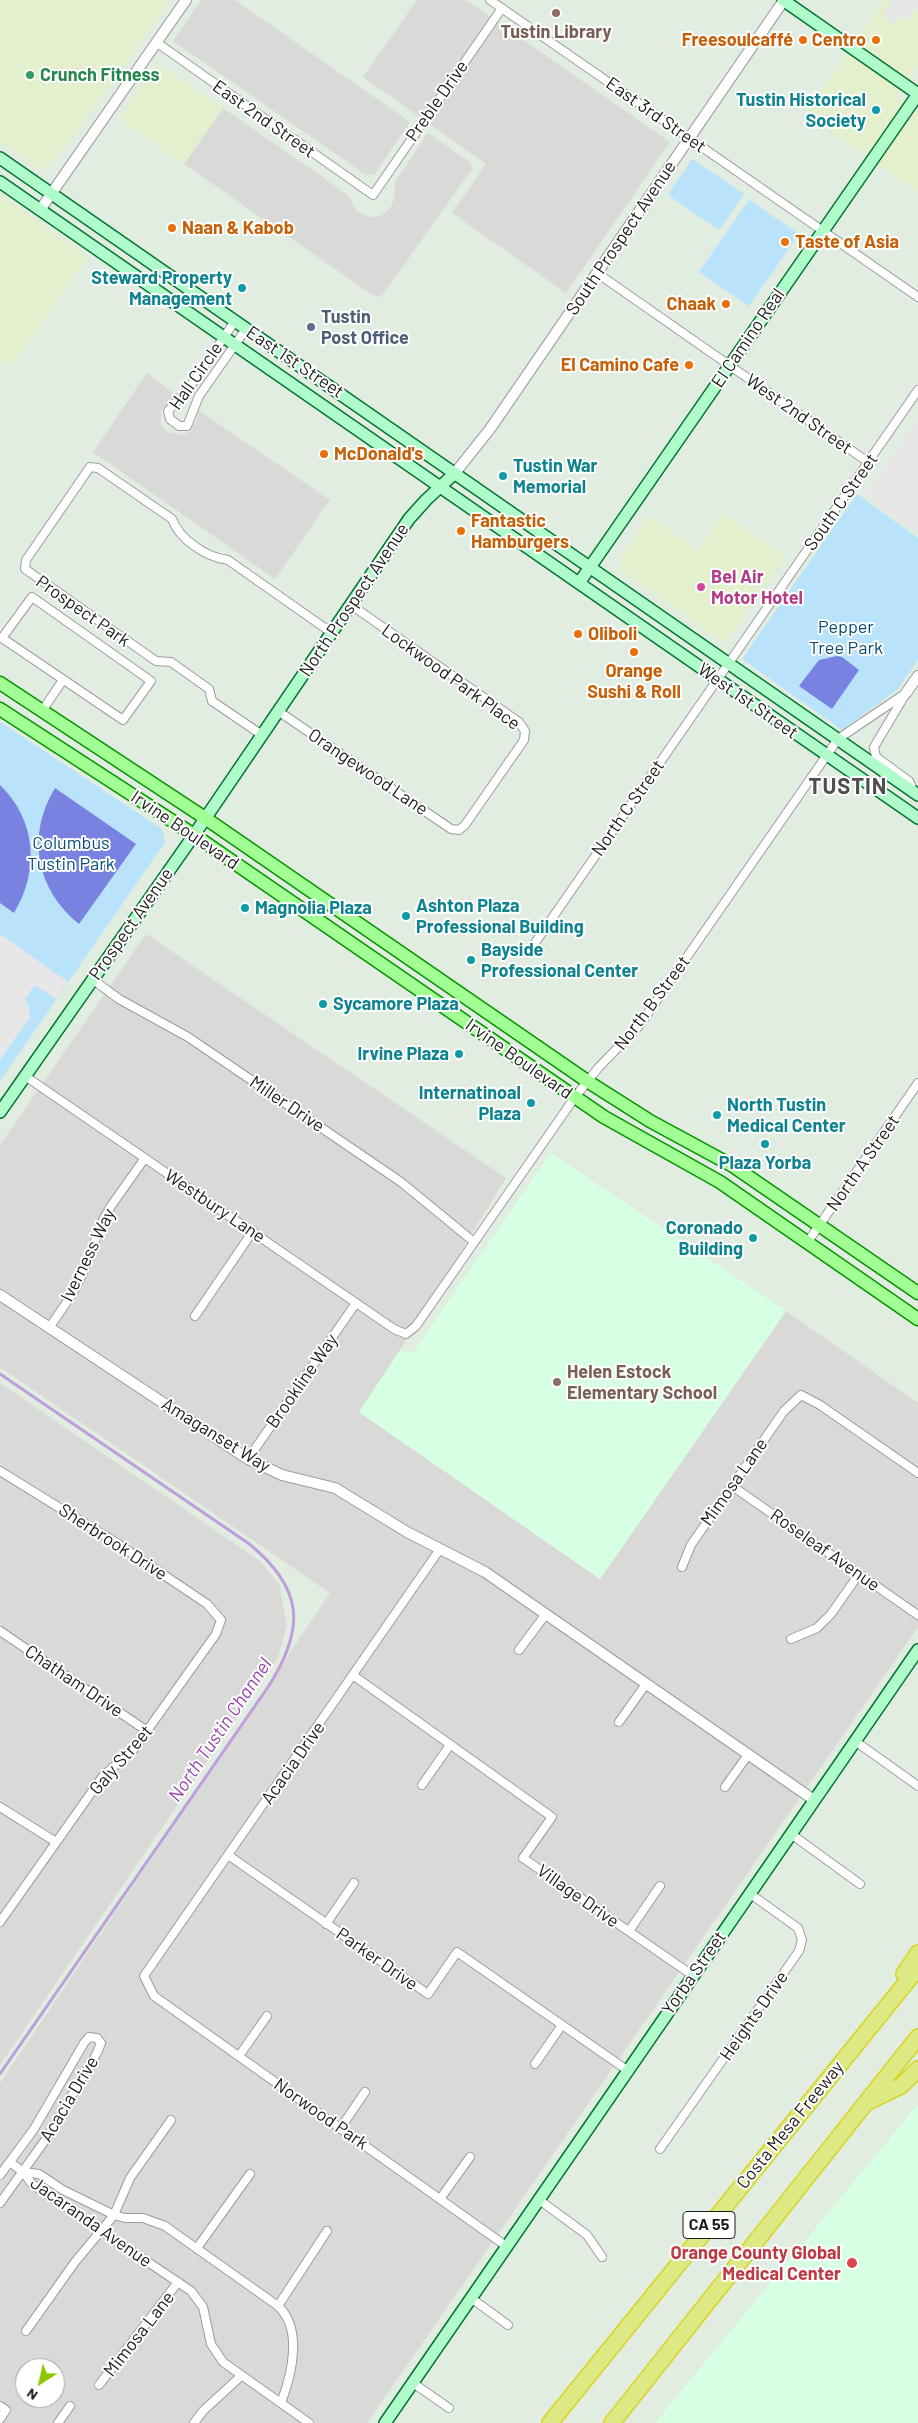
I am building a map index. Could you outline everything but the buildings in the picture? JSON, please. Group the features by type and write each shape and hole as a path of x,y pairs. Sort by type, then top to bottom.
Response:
{"highway":[{"path":"869,2028 918,1953"},
{"name":"Costa Mesa Freeway","path":"550,2423 918,1968"},
{"name":"CA 55","path":"612,2423 918,2037"},
{"path":"864,2104 901,2086 918,2068"}],"main road":[{"path":"783,0 918,94"},
{"name":"El Camino Real","path":"579,583 918,94"},
{"name":"East 1st Street","path":"0,158 590,567"},
{"name":"East 1st Street","path":"0,182 579,583"},
{"name":"North Prospect Avenue","path":"262,735 409,519 455,473"},
{"name":"West 1st Street","path":"590,567 916,793"},
{"name":"West 1st Street","path":"579,583 918,818"},
{"name":"Irvine Boulevard","path":"0,683 205,818 587,1082 650,1122 733,1166 918,1293"},
{"path":"4,711 20,714 32,720 38,718 42,711"},
{"name":"Irvine Boulevard","path":"4,711 194,835 625,1130 720,1182 918,1320"},
{"name":"Prospect Avenue","path":"0,1112 262,735"},
{"path":"427,996 439,979"},
{"name":"Yorba Street","path":"385,2423 692,1975 918,1651"}],"street":[{"path":"40,210 186,0"},
{"name":"East 3rd Street","path":"490,0 918,297"},
{"name":"South Prospect Avenue","path":"455,473 490,429 783,0"},
{"name":"Preble Drive","path":"373,194 502,8"},
{"name":"East 2nd Street","path":"156,42 373,194"},
{"path":"597,273 730,365"},
{"name":"Hall Circle","path":"234,321 189,388 168,411 173,423 179,426 187,426 199,396 246,329"},
{"name":"West 2nd Street","path":"730,365 868,462"},
{"name":"South C Street","path":"729,663 918,390"},
{"name":"Prospect Park","path":"262,735 212,701 209,689 171,662 156,661 29,574 25,569 26,560 80,480 90,467 98,468 172,519 177,532 213,558 228,560 332,633"},
{"path":"32,596 151,680 123,720 1,638 32,596"},
{"name":"Lockwood Park Place","path":"351,605 519,722 524,731 524,740 465,825 459,830"},
{"name":"North C Street","path":"528,953 729,663"},
{"path":"916,793 909,781 876,757 874,747 918,676"},
{"path":"42,711 63,680"},
{"path":"838,739 906,694"},
{"name":"Orangewood Lane","path":"278,711 451,829 459,830"},
{"name":"North B Street","path":"406,1334 416,1326 575,1097 639,1026 838,739"},
{"name":"Miller Drive","path":"92,979 119,999 188,1037 401,1182 474,1242"},
{"name":"Westbury Lane","path":"25,1076 394,1329 406,1334"},
{"name":"North A Street","path":"807,1243 918,1083"},
{"name":"Iverness Way","path":"49,1328 71,1296 82,1275 103,1220 145,1158"},
{"path":"195,1316 253,1231"},
{"name":"Amaganset Way","path":"0,1295 248,1459 282,1475 336,1488 407,1532 485,1572 814,1800"},
{"name":"Brookline Way","path":"248,1459 356,1303"},
{"name":"Mimosa Lane","path":"682,1567 691,1545 792,1401 801,1395 807,1397 918,1473"},
{"name":"Sherbrook Drive","path":"0,1471 118,1544 207,1604 221,1620"},
{"name":"Roseleaf Avenue","path":"732,1486 918,1615"},
{"name":"Acacia Drive","path":"144,1976 354,1676 440,1549"},
{"path":"791,1639 817,1628 831,1614 860,1574"},
{"path":"519,1650 546,1614"},
{"name":"Galy Street","path":"0,1922 102,1776 134,1749 216,1634 221,1620"},
{"name":"Chatham Drive","path":"0,1631 147,1731"},
{"name":"Village Drive","path":"354,1676 552,1817 523,1858 692,1975"},
{"path":"619,1722 646,1684"},
{"path":"855,1741 918,1786"},
{"path":"422,1785 450,1745"},
{"path":"725,1786 748,1754"},
{"path":"0,1807 56,1842"},
{"path":"791,1834 860,1884"},
{"name":"Parker Drive","path":"228,1855 428,1994 457,1952 627,2070"},
{"name":"Parker Drive","path":"326,1924 354,1883"},
{"name":"Village Drive","path":"629,1931 660,1886"},
{"name":"Heights Drive","path":"660,2149 799,1952 802,1940 798,1928 749,1894"},
{"name":"Norwood Park","path":"144,1976 154,1996 506,2246"},
{"path":"239,2056 267,2016"},
{"path":"535,2064 562,2025"},
{"name":"Acacia Drive","path":"0,2175 34,2129 84,2043 89,2037 97,2038 101,2043 97,2053 46,2139 0,2203"},
{"path":"340,2129 366,2092"},
{"path":"26,2331 75,2262 114,2215 130,2178 171,2120"},
{"path":"440,2199 470,2157"},
{"path":"10,2162 23,2172"},
{"name":"Jacaranda Avenue","path":"23,2172 38,2174 63,2190 114,2215 155,2221 197,2248 278,2306 290,2320 293,2334 288,2386 281,2403"},
{"name":"Jacaranda Avenue","path":"23,2172 32,2184 191,2291 203,2307 211,2344 223,2362 309,2423"},
{"path":"197,2248 250,2174"},
{"path":"538,2199 588,2235 602,2257"},
{"path":"278,2306 327,2231"},
{"name":"Mimosa Lane","path":"99,2385 178,2282"},
{"path":"470,2298 508,2324"},
{"path":"194,2423 203,2411 241,2376"},
{"path":"413,2383 449,2408"},
{"path":"0,2406 6,2410 0,2419"},
{"path":"58,2423 70,2406"}],"shaded area":[{"path":"0,0 171,0 50,167 41,170 0,141"},
{"path":"201,0 235,0 410,122 374,175 366,175 173,41"},
{"path":"417,0 466,0 670,142 566,293 452,213 486,164 363,77"},
{"path":"884,0 902,0 918,11 918,64 896,95 918,111 918,193 806,113"},
{"path":"893,0 918,0 918,9 916,8 907,21 900,16 895,24 882,15"},
{"path":"160,65 223,108 184,164 119,119 154,68"},
{"path":"223,108 341,190 349,197 356,210 367,217 380,216 390,209 394,199 395,182 428,133 471,163 472,169 384,293 380,297 374,296 184,164"},
{"path":"0,195 88,257 11,367 0,359"},
{"path":"147,373 177,396 161,410 161,425 167,432 183,435 190,431 197,419 198,410 330,500 275,579 93,452"},
{"path":"918,420 918,533 865,497"},
{"path":"724,514 785,557 725,643 619,569 622,554 649,516 698,550"},
{"path":"0,934 68,982 56,999 35,985 24,1000 28,1003 30,1017 0,1060"},
{"path":"146,934 506,1178 400,1350 359,1412 600,1579 786,1311 918,1403 918,1627 367,2423 0,2423 0,2083 330,1593 0,1367 0,1145"},
{"name":"Helen Estock Elementary School","path":"551,1153 786,1311 600,1579 359,1412 400,1350 405,1353 414,1351"},
{"path":"0,1383 260,1561 279,1584 287,1625 278,1658 0,2065"},
{"name":"Orange County Global Medical Center","path":"918,2104 918,2423 655,2423"}],"green space":[{"path":"692,159 744,194 719,230 668,195"},
{"path":"749,200 799,234 749,306 699,272"},
{"name":"Pepper Tree Park","path":"857,494 918,538 918,660 898,689 842,730 742,659"},
{"path":"837,656 842,657 859,670 832,709 799,686 819,660"},
{"name":"Columbus Tustin Park","path":"0,722 162,829 165,842 0,1081"},
{"path":"0,785 12,799 21,814 30,846 28,880 14,913 0,903"},
{"path":"55,788 136,844 79,924 64,910 53,895 40,861 40,824"}],"waterway":[{"name":"North Tustin Channel","path":"0,1374 248,1543 280,1576 289,1593 293,1610 293,1627 289,1646 268,1687 0,2074"}],"place":[{"name":"Tustin Library","path":"556,13"},
{"name":"Freesoulcaffé","path":"803,40"},
{"name":"Centro","path":"876,40"},
{"name":"Crunch Fitness","path":"30,75"},
{"name":"Tustin Historical Society","path":"876,110"},
{"name":"Naan & Kabob","path":"172,228"},
{"name":"Taste of Asia","path":"785,242"},
{"name":"Steward Property Management","path":"242,288"},
{"name":"Chaak","path":"726,304"},
{"name":"Tustin Post Office","path":"311,327"},
{"name":"El Camino Cafe","path":"689,365"},
{"name":"McDonald's","path":"324,454"},
{"name":"Tustin War Memorial","path":"503,476"},
{"name":"Fantastic Hamburgers","path":"461,531"},
{"name":"Bel Air Motor Hotel","path":"701,587"},
{"name":"Oliboli","path":"578,634"},
{"name":"Orange Sushi & Roll","path":"634,652"},
{"name":"Magnolia Plaza","path":"245,908"},
{"name":"Ashton Plaza Professional Building","path":"406,916"},
{"name":"Bayside Professional Center","path":"471,960"},
{"name":"Sycamore Plaza","path":"323,1004"},
{"name":"Irvine Plaza","path":"459,1054"},
{"name":"Internatinoal Plaza","path":"531,1103"},
{"name":"North Tustin Medical Center","path":"717,1115"},
{"name":"Plaza Yorba","path":"765,1144"},
{"name":"Coronado Building","path":"753,1238"},
{"name":"Helen Estock Elementary School","path":"557,1382"},
{"name":"Orange County Global Medical Center","path":"852,2263"}],"district":[{"name":"TUSTIN","path":"848,787"}]}
